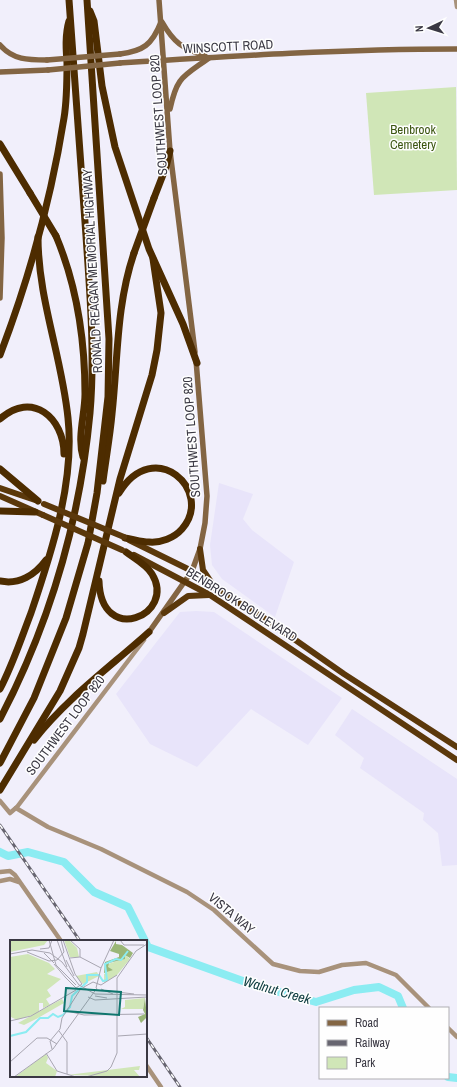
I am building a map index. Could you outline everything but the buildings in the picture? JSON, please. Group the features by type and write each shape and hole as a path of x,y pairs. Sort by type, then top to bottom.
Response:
{"highway":[{"name":"RONALD REAGAN MEMORIAL HIGHWAY","path":"0,719 25,669 54,591 71,528 84,461 92,380 91,322 69,0"},
{"name":"RONALD REAGAN MEMORIAL HIGHWAY","path":"2,759 34,698 66,618 88,543 97,493 108,397 109,333 87,2"},
{"path":"87,2 94,20 102,86 114,147 153,259 183,324 197,362"},
{"path":"0,355 26,280 38,237 64,117 67,76 66,30 70,16"},
{"path":"0,144 56,236 70,274 81,328 85,394 80,448 84,461"},
{"path":"97,493 103,486 112,414 120,307 128,271 166,167 170,151"},
{"path":"0,689 11,668 50,553 66,480 68,419 60,367 40,277 38,237"},
{"path":"0,789 60,691 79,648 115,498 126,456 152,375 157,350 161,313 153,259"},
{"path":"0,419 13,410 22,407 40,409 52,418 61,433 64,447 66,480"},
{"path":"115,498 133,475 144,469 155,467 165,468 178,476 188,490 191,501 190,515 183,528 176,535 150,542 125,538"},
{"path":"0,469 41,502"},
{"name":"BENBROOK BOULEVARD","path":"0,488 41,502 125,538 192,571 222,593 264,618 349,677 457,747"},
{"name":"BENBROOK BOULEVARD","path":"0,496 124,551 210,595 344,683 457,760"},
{"path":"0,511 35,512"},
{"path":"200,549 201,562 207,578 222,593"},
{"path":"98,573 100,598 108,612 125,620 135,619 144,615 150,610 156,598 156,585 152,573 124,551"},
{"path":"0,581 12,582 29,576 41,567 50,553"},
{"path":"164,613 188,596 210,595"},
{"path":"22,754 50,718 149,632"},
{"path":"344,683 349,677"}],"main road":[{"name":"SOUTHWEST LOOP 820","path":"149,632 164,613 192,571 200,549 208,496 197,362 170,151 165,60 159,0"},
{"path":"0,45 10,54 23,60 46,60 133,52 147,45 154,39 161,20"},
{"path":"161,20 176,42 188,50 209,57"},
{"name":"WINSCOTT ROAD","path":"0,72 48,70 209,57 380,49 457,49"},
{"path":"168,117 175,89 180,79 209,57"},
{"path":"0,174 2,238 0,298"}],"street":[{"path":"456,0 457,7"},
{"name":"SOUTHWEST LOOP 820","path":"0,801 10,813 16,808 149,632"},
{"name":"VISTA WAY","path":"16,808 48,827 101,849 187,892 214,910 273,964 300,971 319,972 342,965 366,963 396,975 428,1007"},
{"path":"0,872 10,871 21,883 60,940"},
{"path":"0,881 10,879 21,883"},
{"path":"449,1029 457,1037"},
{"path":"147,1066 161,1087"}],"shaded area":[{"path":"219,483 253,494 243,519 252,530 294,562 275,617 222,579 212,565 210,545"},
{"path":"180,612 214,612 342,698 308,745 251,709 197,767 150,744 116,694"},
{"path":"352,709 457,779 457,865 442,866 438,833 423,820 424,813 360,768 364,758 335,735"}],"green space":[{"name":"Benbrook Cemetery","path":"456,87 457,190 374,195 366,93"}],"waterway":[{"name":"Walnut Creek","path":"0,852 8,856 28,852 64,862 94,892 128,907 144,940"},
{"name":"Walnut Creek","path":"147,945 148,947 254,985 316,1002 354,990 379,987 398,996 403,1007"},
{"name":"Walnut Creek","path":"449,1077 457,1078"}],"railway":[{"path":"0,825 79,940"},
{"path":"147,1038 180,1087"}]}
